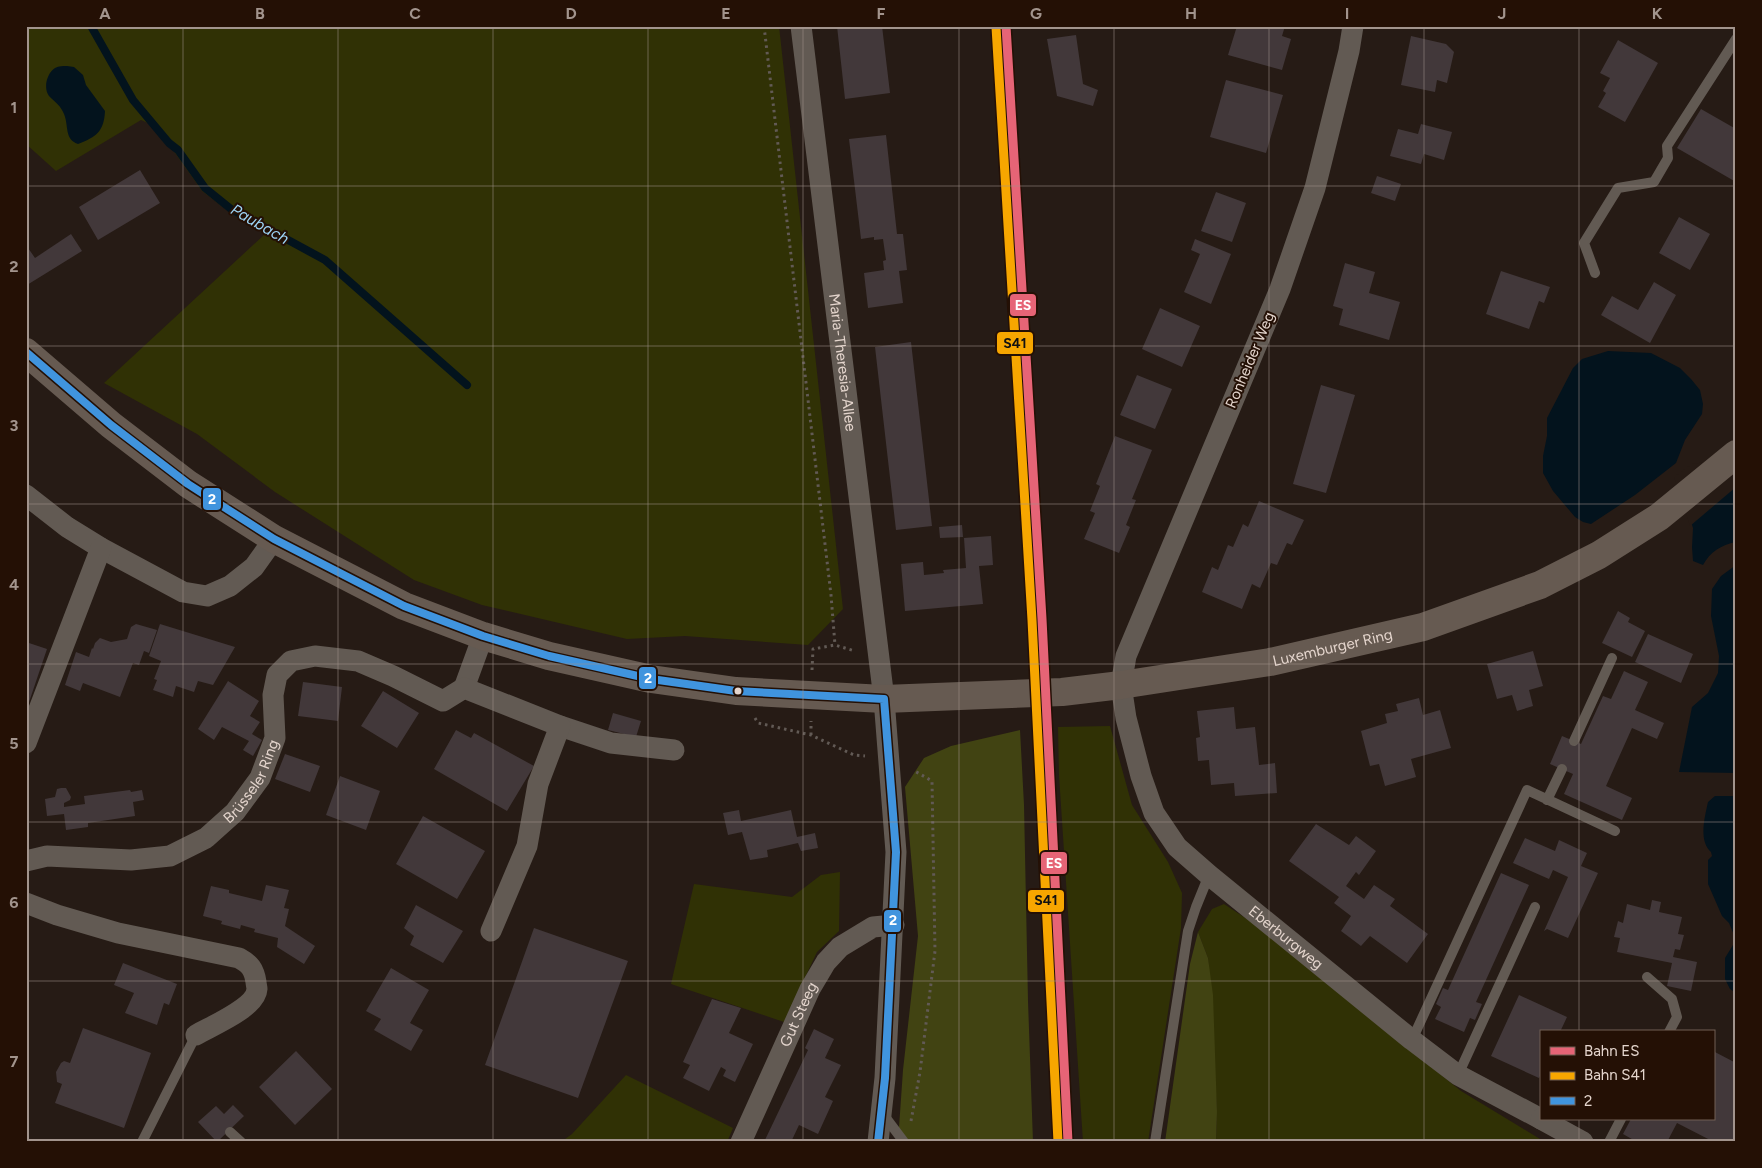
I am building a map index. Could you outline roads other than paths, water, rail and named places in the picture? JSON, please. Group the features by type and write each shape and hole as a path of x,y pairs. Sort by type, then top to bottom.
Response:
{"main road":[{"path":"26,352 111,425 188,484 274,539 404,606 483,636 549,656 650,679 736,691 884,699"},
{"name":"Luxemburger Ring","path":"884,699 1056,693 1122,685 1270,662 1424,627 1540,585 1599,555 1660,516 1736,454"}],"street":[{"name":"Maria-Theresia-Allee","path":"802,26 884,699 896,852 894,925 882,1113 878,1142"},
{"name":"Ronheider Weg","path":"1122,685 1126,656 1280,289 1315,188 1349,51 1353,26"},
{"path":"26,494 67,527 100,548 183,592 207,596 230,586 254,567 274,539"},
{"path":"26,744 100,548"},
{"path":"483,636 464,688 611,744 674,750"},
{"name":"Brüsseler Ring","path":"26,862 47,856 131,860 170,856 206,838 235,812 260,778 275,738 272,694 277,675 291,662 315,656 358,662 444,700 464,688"},
{"name":"Eberburgweg","path":"1122,685 1126,718 1141,776 1154,812 1177,847 1209,876 1458,1075 1540,1118"},
{"path":"491,931 527,846 538,784 560,726"},
{"path":"26,903 57,915 109,930 239,958 249,964 255,972 257,991 250,1002 240,1011 196,1034"},
{"name":"Gut Steeg","path":"741,1142 810,989 826,962 840,947 866,931 874,927 894,925"},
{"name":"Eberburgweg","path":"1543,1120 1583,1142"}],"lane":[{"path":"1595,273 1584,243 1618,188 1654,182 1668,158 1667,146 1736,39"},
{"path":"1574,741 1612,658"},
{"path":"1547,800 1562,769"},
{"path":"1412,1040 1527,790 1615,831"},
{"path":"1155,1142 1188,931 1209,876"},
{"path":"1458,1075 1535,907"},
{"path":"1647,977 1672,999 1677,1017 1670,1030"},
{"path":"142,1142 196,1034"},
{"path":"882,1113 904,1142"},
{"path":"1609,1142 1620,1120"},
{"path":"230,1132 242,1142"}],"water":[{"path":"67,66 74,67 83,75 86,85 105,111 103,124 98,133 78,144 69,135 63,111 49,96 46,89 52,70"},
{"path":"1608,351 1651,353 1680,368 1700,390 1703,404 1702,414 1685,440 1676,463 1635,495 1591,524 1575,517 1553,491 1543,473 1543,456 1547,436 1547,418 1573,368 1582,359"},
{"path":"1736,462 1736,542 1716,550 1703,565 1693,561 1693,528 1677,478"},
{"path":"1736,565 1736,773 1679,772 1692,707 1708,693 1718,673 1719,656 1711,616 1712,589 1721,576"},
{"path":"1715,796 1736,796 1736,993 1730,989 1725,979 1725,958 1733,945 1734,935 1729,923 1722,916 1708,884 1708,860 1712,856 1705,842 1705,814 1708,802"}],"waterway":[{"name":"Paubach","path":"91,26 133,100 169,143 178,150 205,188 231,209 325,260 467,385"}],"rail line":[{"name":"ES","path":"1006,26 1042,619 1068,1142"},
{"name":"S41","path":"996,27 1032,620 1058,1142"}]}
